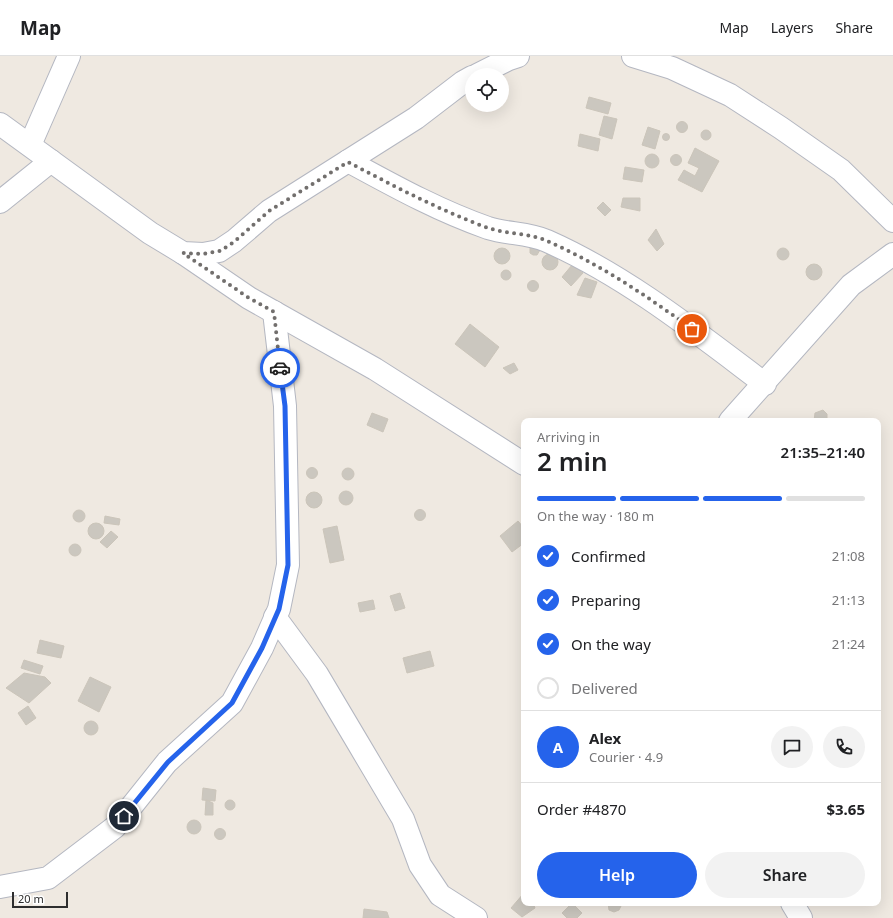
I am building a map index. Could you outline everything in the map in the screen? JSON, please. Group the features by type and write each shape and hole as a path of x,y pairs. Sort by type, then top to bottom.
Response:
{"street":[{"path":"30,145 69,56"},
{"path":"490,68 509,58 518,56"},
{"path":"633,56 672,62 730,95 787,132 841,170 893,220"},
{"path":"183,253 203,254 220,251 234,242 269,211 416,118 465,81"},
{"path":"0,124 125,217 183,253 249,298 374,369 521,462"},
{"path":"0,202 51,161"},
{"path":"348,162 394,187 445,211 490,228 546,240 598,267 667,311 765,384"},
{"path":"733,418 765,384 851,285 893,254"},
{"path":"0,887 48,878 115,827 168,762 232,703 262,648 279,609 288,565 285,406 274,312"},
{"path":"275,617 316,674 362,749 403,819 420,865 440,895 476,918"},
{"path":"794,906 801,918"}],"building":[{"path":"589,97 611,103 608,114 586,108"},
{"path":"604,116 617,119 612,139 599,135"},
{"path":"682,121 686,123 688,127 686,131 682,133 678,131 676,127 678,123"},
{"path":"648,127 660,131 655,149 642,145"},
{"path":"704,130 708,130 710,131 710,139 704,140 701,137 701,133"},
{"path":"666,133 669,134 669,140 666,141 663,140 662,137 663,134"},
{"path":"580,134 600,139 598,151 578,146"},
{"path":"695,148 719,161 702,192 678,180 684,170 695,176 699,168 688,163"},
{"path":"649,154 655,154 659,158 659,164 655,168 649,168 645,164 645,158"},
{"path":"676,154 680,156 682,160 680,164 676,166 672,164 670,160 672,156"},
{"path":"625,167 644,170 642,182 623,179"},
{"path":"623,198 640,198 640,211 621,207"},
{"path":"603,202 611,210 605,216 597,208"},
{"path":"656,229 664,244 657,251 648,240"},
{"path":"530,247 540,250 537,255 530,253"},
{"path":"502,248 509,253 510,256 505,263 502,264 495,259 494,256 499,249"},
{"path":"783,248 787,250 789,254 787,258 783,260 779,258 777,254 779,250"},
{"path":"550,254 557,259 558,262 553,269 550,270 543,265 542,262 547,255"},
{"path":"814,264 821,269 822,272 817,279 814,280 807,275 806,272 811,265"},
{"path":"572,265 583,273 571,286 562,277"},
{"path":"504,270 508,270 510,271 510,279 504,280 501,277 501,273"},
{"path":"585,278 597,282 591,298 577,295"},
{"path":"531,281 535,281 537,282 537,290 531,291 528,288 528,284"},
{"path":"470,324 499,347 485,367 455,344"},
{"path":"514,363 518,370 510,374 503,368"},
{"path":"823,410 827,414 827,418 814,418 815,413"},
{"path":"372,413 388,419 383,432 367,425"},
{"path":"312,467 316,469 318,473 316,477 312,479 308,477 306,473 308,469"},
{"path":"346,468 350,468 354,474 350,480 346,480 342,476 342,472"},
{"path":"343,491 349,491 353,495 353,501 349,505 343,505 339,501 339,495"},
{"path":"314,492 321,497 322,500 317,507 314,508 307,503 306,500 311,493"},
{"path":"77,510 81,510 85,516 81,522 77,522 73,518 73,514"},
{"path":"418,510 422,510 424,511 424,519 418,520 415,517 415,513"},
{"path":"105,516 120,519 119,525 104,523"},
{"path":"518,521 521,524 521,545 512,552 500,536"},
{"path":"96,523 103,528 104,531 99,538 96,539 89,534 88,531 93,524"},
{"path":"337,526 344,560 330,563 323,529"},
{"path":"111,531 118,537 107,548 100,542"},
{"path":"75,544 79,546 81,550 79,554 75,556 71,554 69,550 71,546"},
{"path":"400,593 405,608 395,611 390,596"},
{"path":"373,600 375,609 360,612 358,603"},
{"path":"40,640 64,646 61,658 37,653"},
{"path":"430,651 434,666 407,673 403,658"},
{"path":"24,660 43,666 40,674 21,668"},
{"path":"24,673 45,677 51,683 29,703 6,688"},
{"path":"90,677 111,687 99,712 78,701"},
{"path":"28,706 36,718 26,725 18,713"},
{"path":"88,721 94,721 98,725 98,731 94,735 88,735 84,731 84,725"},
{"path":"203,788 216,790 215,801 202,800"},
{"path":"206,800 213,803 213,815 205,815"},
{"path":"228,800 232,800 234,801 234,809 228,810 225,807 225,803"},
{"path":"191,820 197,820 201,824 201,830 197,834 191,834 187,830 187,824"},
{"path":"218,829 222,829 224,830 224,838 218,839 215,836 215,832"},
{"path":"521,896 521,906 534,906 535,908 522,917 511,908"},
{"path":"569,906 575,906 582,913 577,918 567,918 562,913"},
{"path":"608,906 621,906 619,910 614,912 609,910"},
{"path":"364,909 387,912 389,918 363,918"}],"way so far":[{"path":"280,368 274,312 249,298 183,253 203,254 220,251 234,242 269,211 348,162 394,187 445,211 490,228 546,240 604,271 667,311 692,329"}],"route":[{"path":"124,816 168,762 232,703 262,648 279,609 288,565 285,406 280,368"}]}
